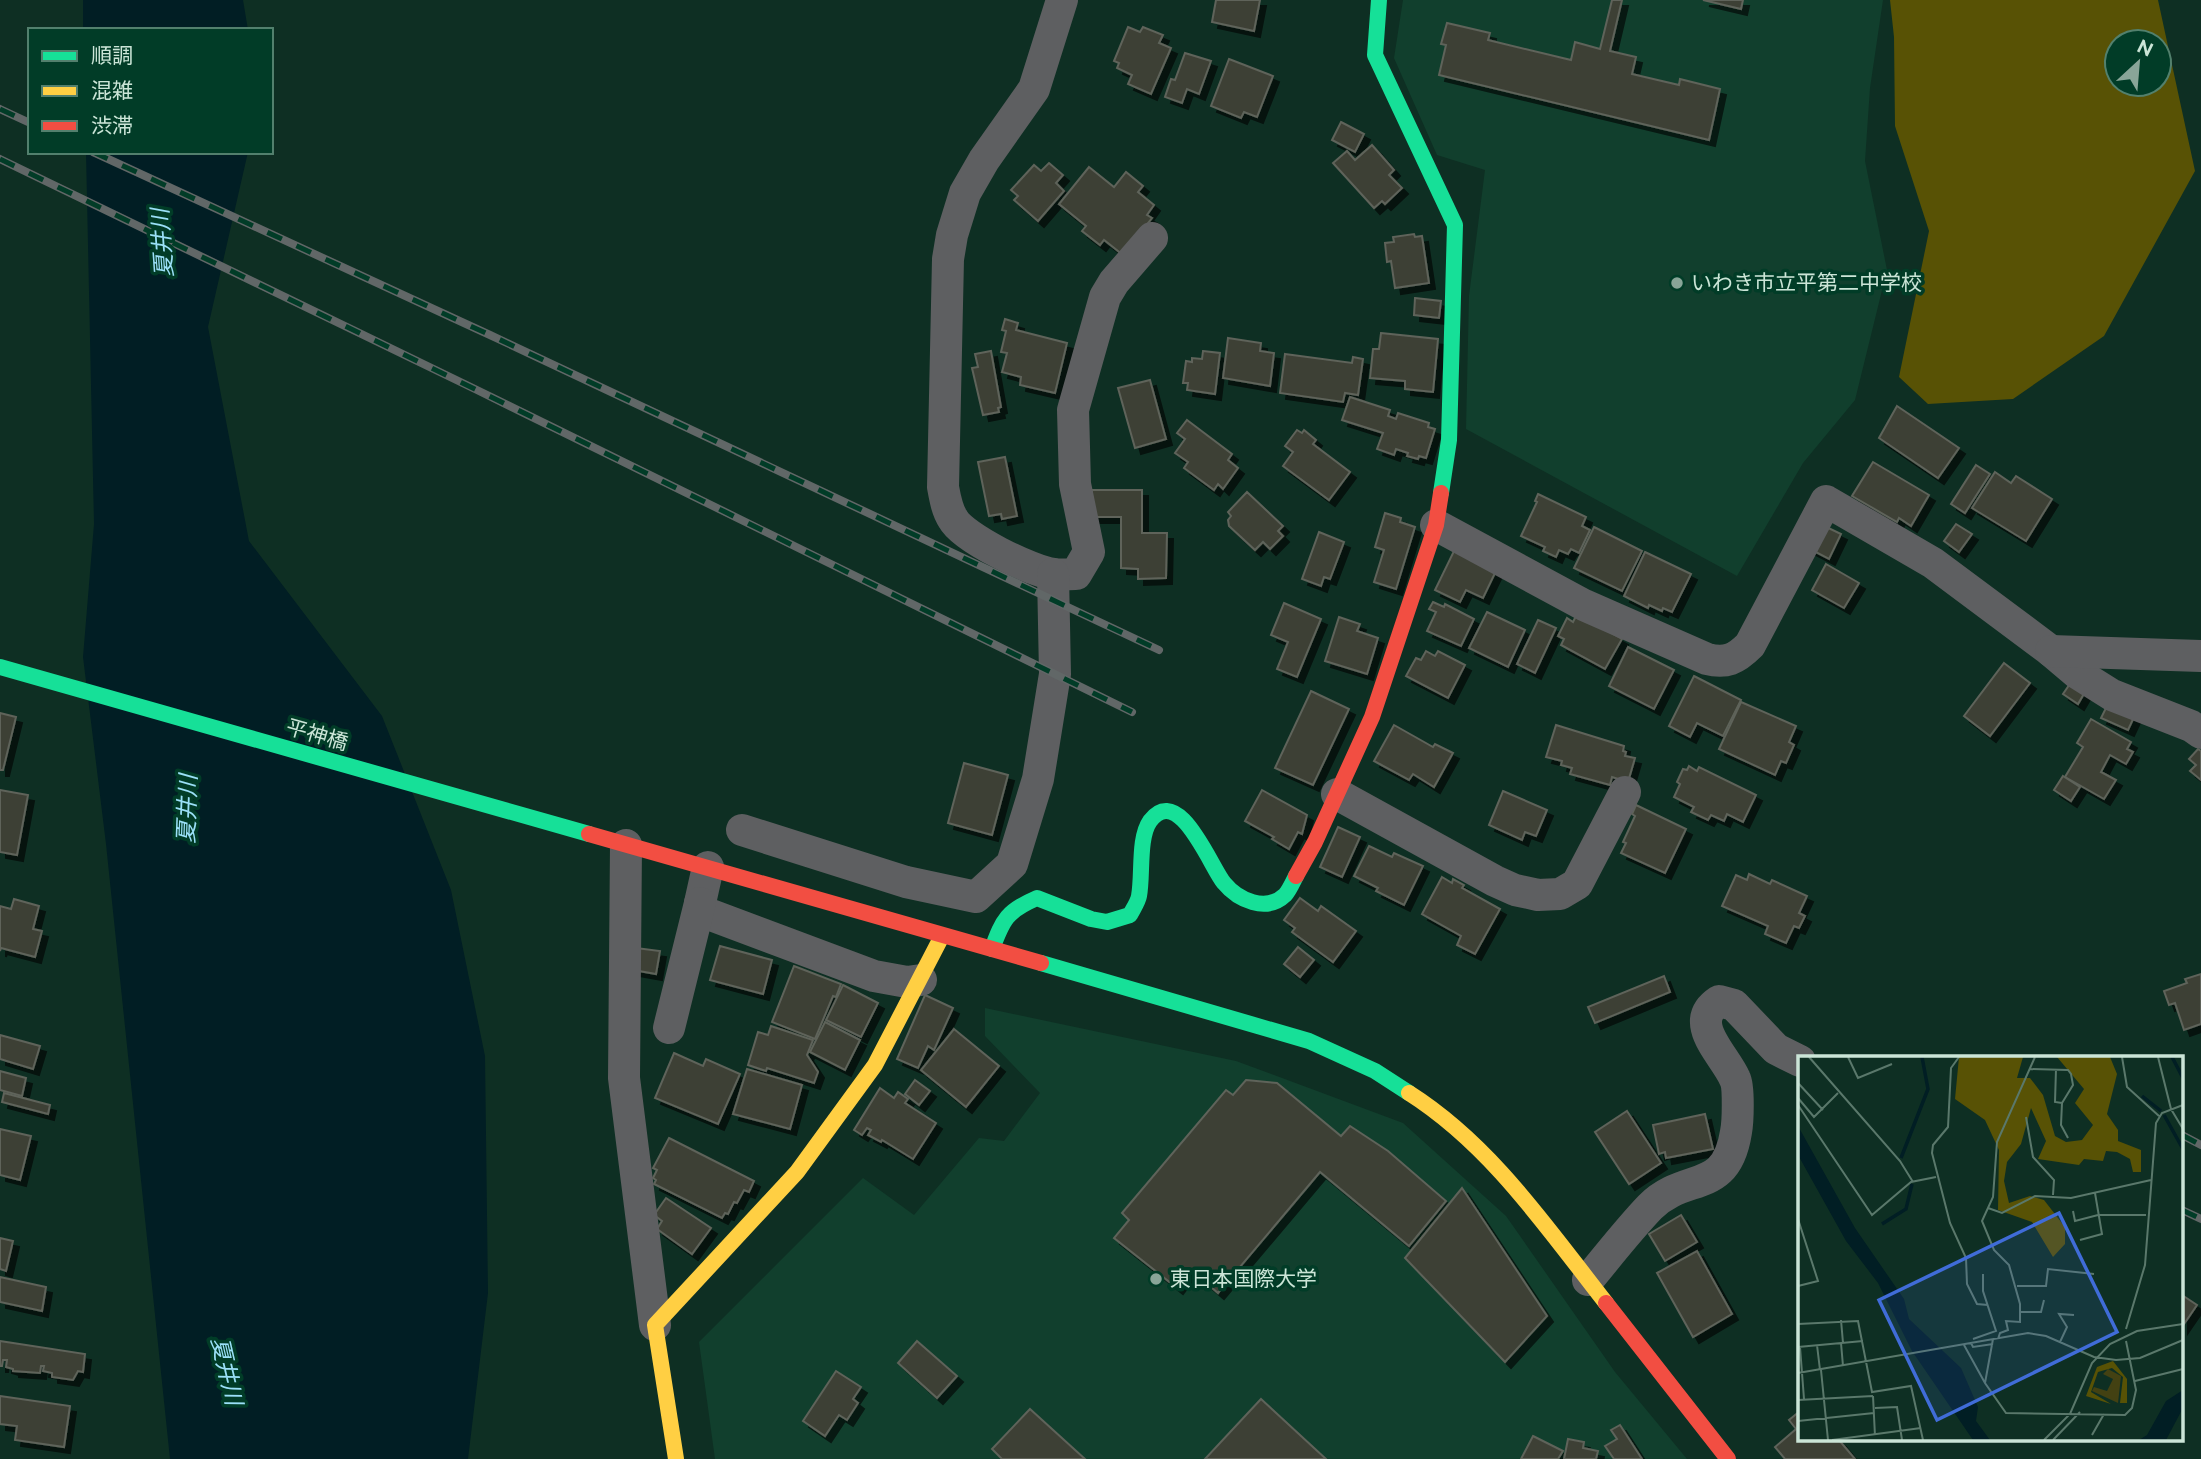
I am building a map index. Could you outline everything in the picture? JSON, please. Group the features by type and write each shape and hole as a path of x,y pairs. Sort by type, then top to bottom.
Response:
{"street":[{"path":"1062,0 1034,89 984,160 965,193 951,235 948,259 943,487 953,521 969,534 1029,567 1053,575 1076,574 1089,552 1075,484 1073,410 1105,297 1114,282 1152,239"},
{"path":"992,949 1004,916 1017,905 1037,898 1107,922 1130,915 1139,898 1145,832 1151,820 1160,813 1174,814 1188,823 1224,884 1246,901 1267,905 1285,895 1315,842 1372,718 1436,525 1449,440 1455,225 1375,55 1379,0"},
{"path":"1436,525 1584,605 1721,663 1738,656 1750,645 1826,501 1933,564 2051,650 2077,673 2112,695 2191,726 2201,733"},
{"path":"742,830 906,882 976,897 1012,864 1038,779 1055,674 1053,575"},
{"path":"2051,650 2201,656"},
{"name":"平神橋","path":"7,669 708,867 1309,1041 1375,1071 1430,1107 1483,1151 1525,1200 1728,1459"},
{"path":"1337,794 1495,881 1515,890 1538,895 1560,894 1577,884 1625,792"},
{"path":"617,842 624,1077 655,1325 676,1459"},
{"path":"669,1028 708,867"},
{"path":"893,922 906,882"},
{"path":"700,903 703,912 874,976 906,982 921,980"},
{"path":"655,1325 797,1172 875,1065 942,936"},
{"path":"1588,1280 1652,1205 1677,1187 1710,1178 1728,1163 1736,1131 1736,1081 1710,1039 1704,1023 1713,1005 1719,1001 1734,1004 1776,1049 1798,1060"}],"shaded area":[{"name":"いわき市立平第二中学校","path":"1403,0 1883,0 1870,88 1865,161 1887,270 1855,400 1803,463 1737,576 1466,429 1469,296 1485,170 1437,155 1394,58"},
{"path":"1890,0 2158,0 2164,28 2103,28 2103,98 2173,98 2173,69 2195,171 2104,336 2013,399 1928,404 1899,377 1929,231 1895,126 1894,37"},
{"name":"東日本国際大学","path":"985,1008 1236,1061 1403,1123 1506,1216 1615,1372 1687,1459 715,1459 699,1342 863,1178 914,1215 979,1138 1004,1141 1040,1093 985,1036"}],"water":[{"path":"83,0 243,0 248,28 83,28"},
{"name":"夏井川","path":"86,154 248,154 208,327 249,541 382,716 451,890 485,1056 488,1293 468,1459 170,1459 106,844 83,657 94,524"}],"building":[{"path":"1216,0 1260,0 1254,31 1212,22"},
{"path":"1612,0 1622,0 1610,51 1636,57 1632,74 1679,85 1680,79 1720,89 1709,140 1439,75 1446,45 1441,44 1447,23 1490,33 1488,40 1571,60 1575,42 1600,49"},
{"path":"1703,0 1743,0 1741,9"},
{"path":"1128,27 1140,32 1143,27 1163,35 1159,43 1171,48 1151,94 1128,84 1132,75 1117,68 1119,63 1114,61"},
{"path":"1185,53 1211,61 1199,94 1187,89 1182,103 1165,97"},
{"path":"1229,59 1273,76 1257,117 1244,112 1241,118 1211,106"},
{"path":"1341,122 1364,134 1355,152 1332,140"},
{"path":"1372,145 1394,170 1389,175 1402,188 1385,204 1382,201 1374,208 1333,163 1347,151 1355,160"},
{"path":"1049,163 1063,175 1056,183 1064,191 1038,221 1014,200 1018,196 1011,190 1034,165 1041,171"},
{"path":"1089,167 1114,187 1126,172 1143,186 1138,192 1154,205 1147,215 1152,218 1123,255 1104,240 1100,245 1082,231 1086,226 1059,204"},
{"path":"1414,234 1415,237 1422,236 1429,283 1395,288 1391,261 1387,262 1385,243 1394,242 1393,237"},
{"path":"1415,298 1441,301 1439,318 1414,315"},
{"path":"1005,319 1018,323 1016,330 1067,343 1055,393 1020,385 1021,377 1002,372 1007,353 1001,352 1006,331 1002,330"},
{"path":"1381,333 1438,339 1433,392 1405,389 1405,381 1370,378 1373,349 1379,349"},
{"path":"1228,338 1261,343 1260,351 1274,353 1270,386 1223,378"},
{"path":"991,351 1001,407 998,408 999,412 983,415 972,368 978,367 975,354"},
{"path":"1203,351 1220,353 1215,394 1187,390 1188,383 1183,383 1186,361 1192,362 1192,358 1202,359"},
{"path":"1285,354 1352,363 1353,357 1363,359 1358,395 1345,393 1343,402 1280,393"},
{"path":"1150,380 1166,439 1135,448 1118,388"},
{"path":"1350,397 1390,410 1388,416 1396,419 1398,413 1429,423 1428,427 1435,429 1426,458 1407,456 1408,453 1396,449 1394,455 1377,449 1383,433 1342,420"},
{"path":"1897,406 1959,448 1938,478 1879,438"},
{"path":"1187,420 1232,454 1228,460 1238,468 1223,489 1218,484 1214,490 1184,468 1188,462 1175,453 1185,439 1177,433"},
{"path":"1297,430 1302,433 1304,430 1316,440 1313,444 1350,472 1329,500 1283,466 1293,452 1285,446"},
{"path":"1005,457 1017,516 1002,519 1001,514 989,516 978,462"},
{"path":"1873,462 1929,495 1911,526 1899,518 1897,522 1852,496"},
{"path":"1976,465 1990,474 1965,513 1951,504"},
{"path":"1995,472 2011,483 2016,476 2052,499 2026,541 1972,508"},
{"path":"1092,490 1142,490 1142,533 1167,533 1166,578 1138,579 1138,569 1121,568 1121,517 1092,517"},
{"path":"1247,492 1283,526 1278,531 1283,536 1270,549 1263,542 1255,550 1229,526 1228,520 1231,516 1228,512"},
{"path":"1538,494 1586,517 1582,526 1590,530 1579,553 1571,549 1568,554 1559,550 1556,557 1543,551 1545,547 1521,536"},
{"path":"1385,513 1401,518 1400,522 1415,527 1396,589 1374,582 1384,550 1375,547"},
{"path":"1820,524 1841,534 1829,559 1808,548"},
{"path":"1956,524 1972,534 1959,552 1944,541"},
{"path":"1594,527 1642,551 1622,591 1574,568"},
{"path":"1319,532 1344,542 1330,579 1324,577 1321,586 1302,579"},
{"path":"1454,551 1496,571 1483,598 1466,590 1460,602 1435,590"},
{"path":"1645,552 1691,574 1672,612 1649,605 1648,608 1624,596"},
{"path":"1826,564 1859,583 1844,608 1812,590"},
{"path":"1433,602 1444,607 1445,604 1474,619 1461,646 1427,631 1436,612 1429,609"},
{"path":"1284,603 1321,619 1297,677 1277,669 1288,642 1271,635"},
{"path":"1487,612 1525,630 1508,667 1469,648"},
{"path":"1577,614 1622,639 1605,669 1561,645 1564,639 1558,636 1567,618 1573,622"},
{"path":"1339,617 1360,624 1357,631 1378,638 1367,674 1325,661"},
{"path":"1538,620 1556,628 1535,673 1517,664"},
{"path":"1628,647 1674,670 1654,709 1609,686"},
{"path":"1426,651 1435,656 1438,651 1465,665 1448,698 1406,676 1416,658 1421,660"},
{"path":"2004,663 2030,683 1990,736 1964,716"},
{"path":"1694,676 1741,700 1723,736 1697,723 1690,737 1669,726"},
{"path":"2074,678 2085,692 2078,704 2063,694"},
{"path":"1311,691 1349,709 1313,785 1275,768"},
{"path":"1741,702 1796,726 1789,742 1794,745 1786,763 1781,761 1775,775 1719,749"},
{"path":"2109,702 2135,715 2128,730 2101,718"},
{"path":"0,713 16,717 3,770 0,770"},
{"path":"2091,719 2131,742 2127,749 2133,752 2126,764 2110,755 2101,772 2116,780 2104,799 2065,777 2083,747 2077,743"},
{"path":"1394,725 1433,747 1435,744 1453,753 1434,787 1413,774 1409,780 1374,761"},
{"path":"1556,725 1624,746 1625,756 1635,758 1628,782 1612,777 1610,785 1570,774 1572,768 1561,765 1562,761 1546,757"},
{"path":"2198,749 2201,751 2201,780 2190,771 2196,765 2189,759"},
{"path":"964,763 1008,775 992,835 948,823"},
{"path":"1689,766 1697,771 1699,767 1756,795 1743,822 1727,814 1724,821 1711,815 1708,820 1691,812 1694,807 1674,797 1683,769 1687,770"},
{"path":"2063,776 2080,787 2071,801 2054,790"},
{"path":"0,790 28,795 17,855 0,852"},
{"path":"1262,790 1307,815 1302,834 1298,832 1289,849 1245,821"},
{"path":"1503,791 1547,810 1536,836 1525,832 1522,840 1489,825"},
{"path":"1636,805 1686,829 1665,873 1621,853 1635,816 1632,814"},
{"path":"1338,827 1360,837 1342,877 1320,867"},
{"path":"1369,846 1392,857 1394,853 1423,866 1404,905 1354,876"},
{"path":"1749,874 1770,884 1772,880 1807,896 1799,913 1805,916 1799,928 1794,926 1786,943 1765,934 1768,926 1722,906 1736,875 1747,880"},
{"path":"1442,877 1452,883 1453,879 1464,885 1462,888 1500,909 1475,954 1457,945 1461,936 1422,914"},
{"path":"1300,898 1318,911 1321,906 1356,931 1333,962 1292,932 1295,928 1284,920"},
{"path":"14,899 39,906 33,929 42,931 35,957 1,948 0,951 0,906 11,909"},
{"path":"720,946 772,960 763,994 710,980"},
{"path":"1298,947 1314,960 1300,977 1284,964"},
{"path":"636,948 660,951 656,974 633,970"},
{"path":"794,966 841,984 836,997 833,996 815,1039 772,1022"},
{"path":"2201,974 2201,1024 2184,1030 2175,1003 2169,1005 2164,991 2187,983 2185,979"},
{"path":"1664,976 1670,992 1595,1023 1588,1007"},
{"path":"843,985 878,1003 861,1037 826,1020"},
{"path":"925,995 953,1008 934,1050 928,1046 918,1068 897,1059"},
{"path":"825,1022 860,1040 845,1070 810,1052"},
{"path":"771,1026 813,1040 807,1055 818,1072 814,1083 767,1068 766,1071 748,1065 758,1032 768,1035"},
{"path":"954,1029 999,1066 966,1107 921,1070"},
{"path":"0,1035 40,1046 33,1069 0,1059"},
{"path":"674,1053 703,1066 706,1059 740,1074 718,1124 655,1098"},
{"path":"747,1069 802,1085 790,1129 733,1114"},
{"path":"0,1071 26,1078 22,1096 0,1090"},
{"path":"915,1080 930,1091 919,1105 905,1094"},
{"path":"1246,1080 1277,1083 1341,1136 1350,1126 1388,1151 1446,1201 1409,1246 1320,1172 1218,1293 1191,1270 1177,1288 1114,1238 1129,1220 1122,1213 1226,1090 1233,1095"},
{"path":"880,1088 894,1098 898,1092 908,1099 905,1103 936,1123 913,1159 882,1140 881,1142 868,1135 871,1130 867,1128 862,1135 854,1130"},
{"path":"4,1093 50,1105 48,1114 2,1102"},
{"path":"1627,1111 1661,1163 1629,1184 1595,1132"},
{"path":"1705,1114 1713,1149 1666,1158 1665,1152 1659,1154 1653,1125"},
{"path":"0,1129 31,1136 20,1180 0,1175"},
{"path":"669,1138 754,1181 749,1192 744,1190 737,1203 734,1202 728,1214 725,1213 722,1218 654,1184 656,1180 653,1178 657,1170 653,1168"},
{"path":"1462,1188 1547,1316 1505,1362 1405,1258"},
{"path":"666,1198 711,1228 692,1254 657,1229 662,1221 654,1215"},
{"path":"1681,1215 1697,1242 1665,1261 1649,1234"},
{"path":"0,1238 13,1241 6,1271 0,1269"},
{"path":"1697,1251 1732,1314 1693,1337 1657,1273"},
{"path":"0,1277 46,1287 42,1311 0,1302"},
{"path":"2184,1296 2197,1305 2184,1324"},
{"path":"0,1341 85,1354 83,1372 78,1371 73,1380 52,1377 52,1373 43,1371 44,1366 41,1366 40,1373 13,1371 6,1367 7,1360 3,1360 0,1366"},
{"path":"917,1341 957,1376 937,1398 898,1363"},
{"path":"836,1371 861,1387 853,1399 858,1403 847,1420 839,1415 825,1436 803,1421"},
{"path":"0,1396 70,1406 64,1447 15,1440 17,1426 0,1424"},
{"path":"1261,1399 1326,1459 1205,1459"},
{"path":"1030,1409 1085,1459 1002,1459 992,1449"},
{"path":"1798,1413 1798,1442 1841,1442 1855,1459 1785,1459 1775,1447 1796,1429 1789,1420"},
{"path":"1620,1425 1642,1459 1614,1459 1605,1446 1617,1439 1611,1430"},
{"path":"1533,1436 1563,1451 1558,1459 1521,1459"},
{"path":"1568,1439 1584,1442 1583,1448 1598,1451 1596,1459 1564,1459"}],"railway":[{"path":"0,109 28,122"},
{"path":"97,154 490,335 1159,650"},
{"path":"0,159 1132,712"},
{"path":"2184,1136 2201,1145"},
{"path":"2184,1211 2201,1219"}],"traffic: fast":[{"path":"1379,0 1375,55 1455,225 1449,440 1441,493"},
{"path":"0,667 589,834"},
{"path":"992,949 1007,917 1037,898 1091,919 1107,922 1130,915 1139,896 1146,828 1161,812 1172,812 1183,820 1224,883 1244,899 1261,904 1277,900 1286,893 1296,876"},
{"path":"1041,963 1309,1041 1375,1071 1409,1093"}],"traffic: slow":[{"path":"676,1459 655,1325 797,1172 875,1065 942,936"},
{"path":"1409,1093 1439,1114 1492,1163 1539,1217 1606,1303"}],"traffic: jam":[{"path":"1296,876 1315,842 1372,717 1436,525 1441,493"},
{"path":"589,834 1041,963"},
{"path":"1606,1303 1728,1459"}],"place":[{"name":"いわき市立平第二中学校","path":"1677,283"},
{"name":"東日本国際大学","path":"1156,1279"}]}
